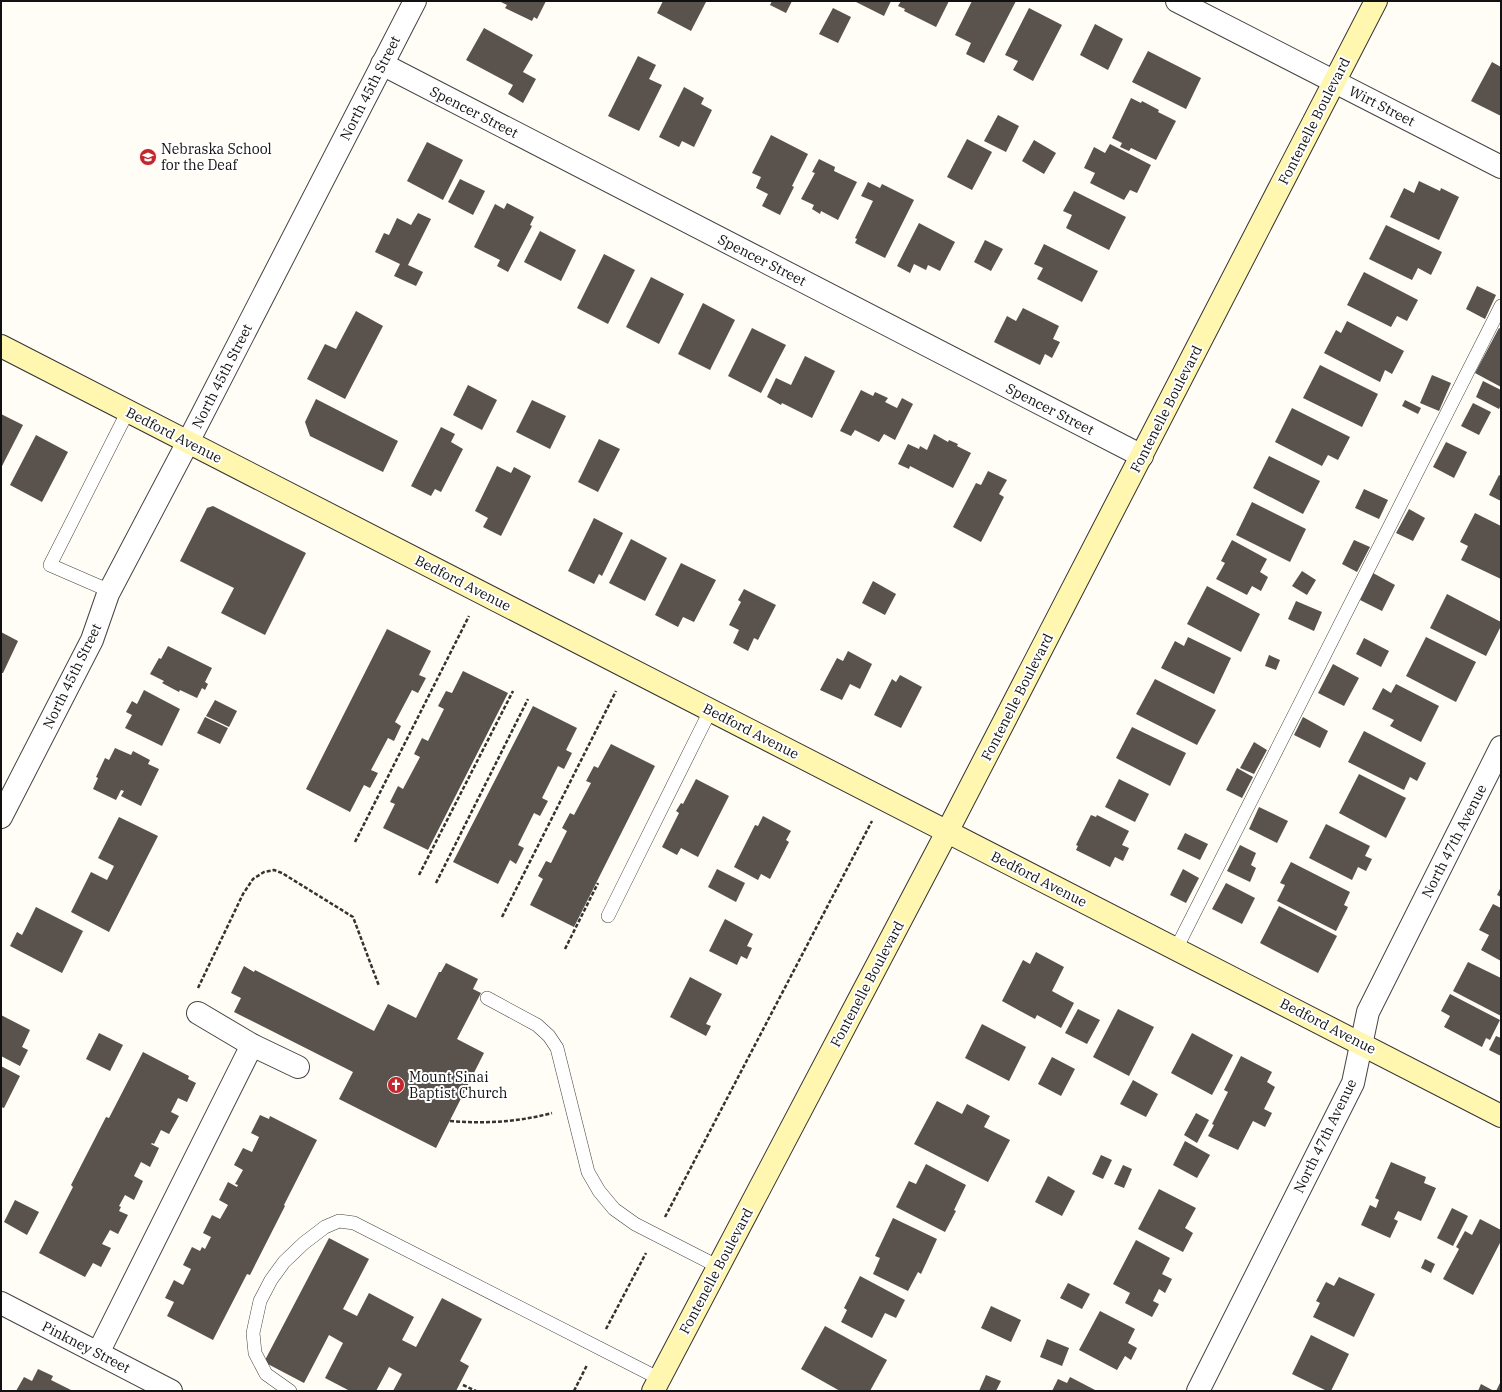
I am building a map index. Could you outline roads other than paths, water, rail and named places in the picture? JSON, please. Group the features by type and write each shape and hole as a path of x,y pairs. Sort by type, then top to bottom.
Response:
{"street":[{"name":"North 45th Street","path":"1,817 92,640 110,591 415,1"},
{"name":"Wirt Street","path":"1176,1 1501,167"},
{"name":"Fontenelle Boulevard","path":"657,1385 947,832 1376,1"},
{"name":"Spencer Street","path":"382,64 1142,456"},
{"name":"Bedford Avenue","path":"1,346 1501,1116"},
{"name":"North 47th Avenue","path":"1198,1391 1353,1083 1368,1012 1501,747"},
{"path":"198,1013 252,1045 298,1067"},
{"path":"98,1353 252,1045"},
{"name":"Pinkney Street","path":"1,1304 98,1353 148,1386 171,1391"}],"lane":[{"path":"1176,949 1501,306"},
{"path":"110,591 50,565 128,411"},
{"path":"608,916 710,710"},
{"path":"487,998 537,1025 549,1036 557,1048 588,1172 599,1191 614,1209 635,1224 719,1267"},
{"path":"290,1391 266,1374 255,1354 253,1333 260,1302 271,1280 289,1257 325,1227 339,1221 354,1223 597,1347 657,1385"}],"place":[{"name":"Nebraska School for the Deaf","path":"148,157"},
{"name":"Mount Sinai Baptist Church","path":"396,1085"}]}
